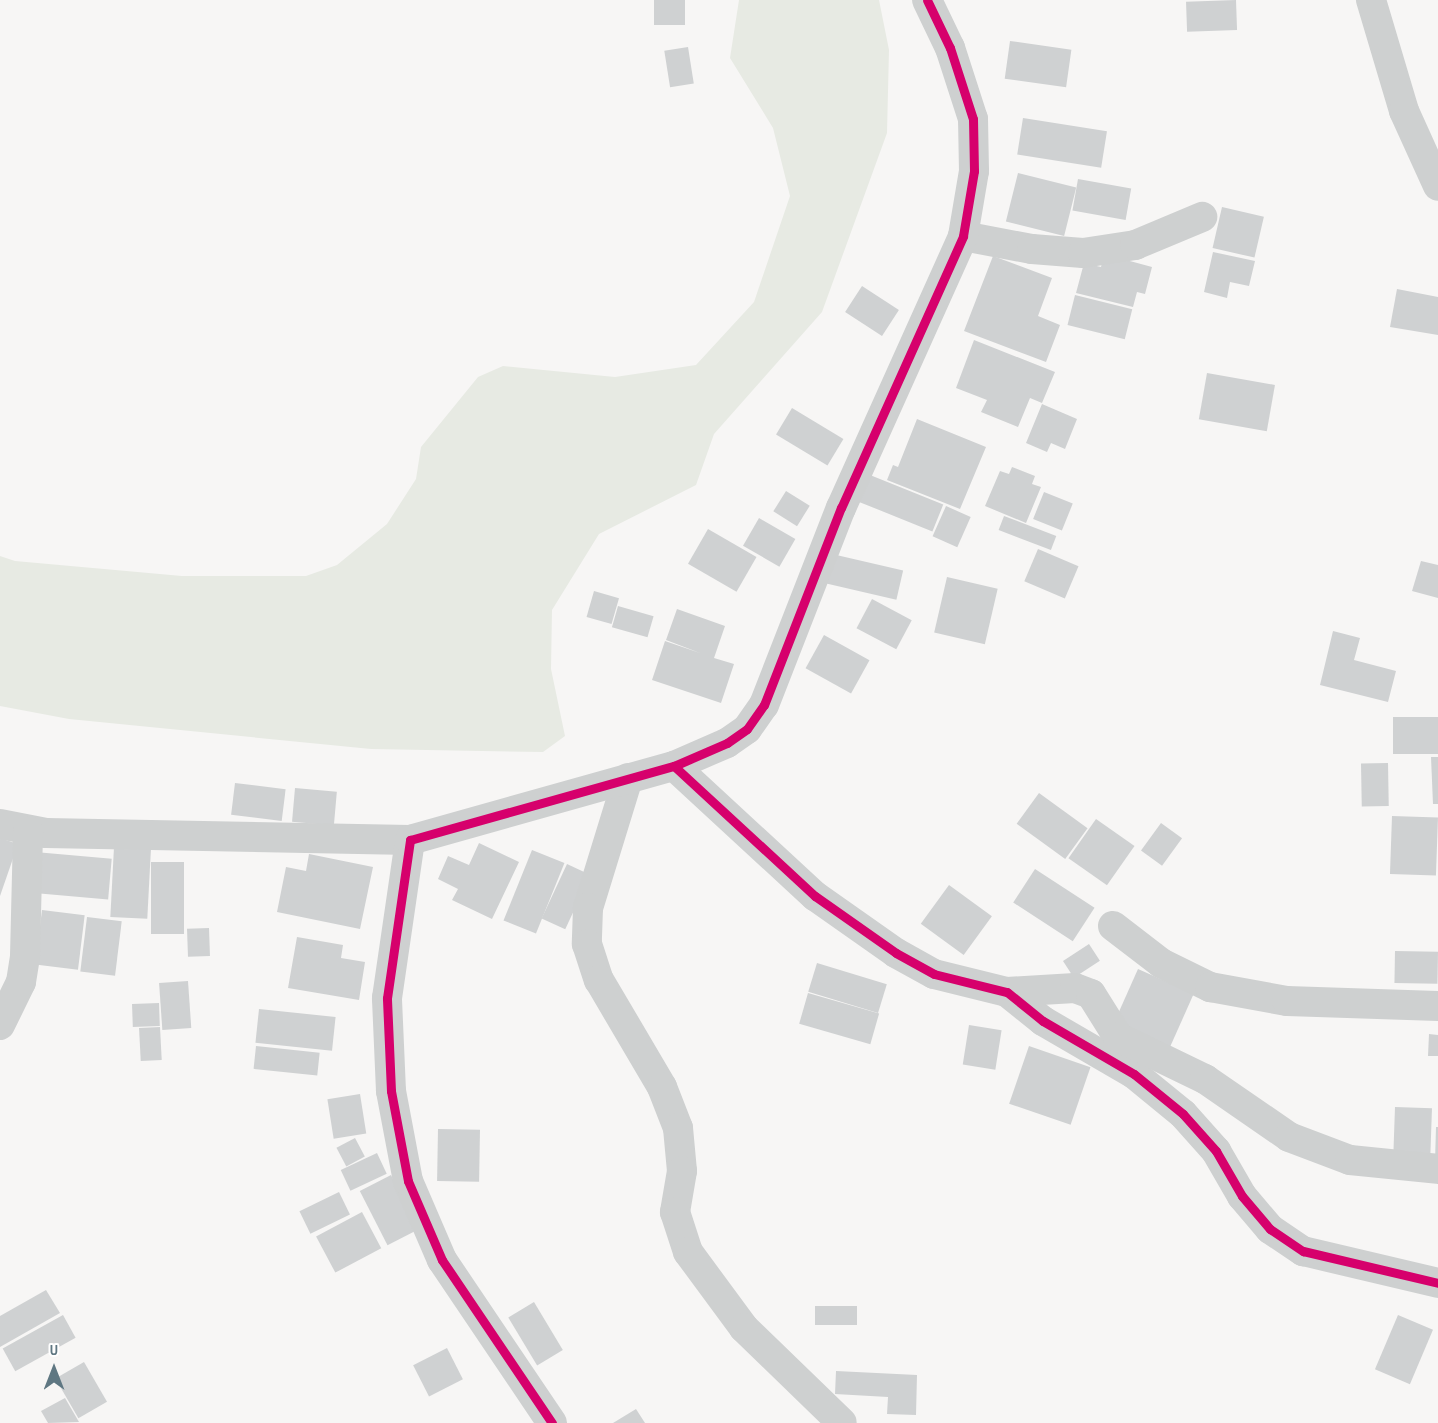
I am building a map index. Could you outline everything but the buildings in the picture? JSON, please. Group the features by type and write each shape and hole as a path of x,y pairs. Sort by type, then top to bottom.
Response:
{"street":[{"path":"0,1025 21,982 23,965 14,827 410,840 674,766 727,743 747,729 764,705 841,508 963,236 975,171 973,119 950,48 927,0"},
{"path":"1371,0 1404,111 1438,186"},
{"path":"963,236 1032,249 1083,253 1135,245 1202,217"},
{"path":"674,766 766,854 855,926 934,974 1007,992 1074,988 1091,994 1118,1037 1205,1078 1289,1137 1350,1160 1438,1169"},
{"path":"628,778 588,908 587,944 599,980 662,1087 678,1128 682,1171 675,1212 688,1252 744,1328 842,1423"},
{"path":"410,840 387,998 391,1091 408,1181 442,1260 552,1423"},
{"path":"1113,926 1161,963 1210,987 1287,1000 1438,1005"},
{"path":"1007,992 1043,1021 1134,1074 1183,1114 1216,1151 1242,1196 1270,1229 1303,1251 1438,1283"}],"shaded area":[{"path":"739,0 879,0 889,50 887,133 822,312 714,434 696,485 599,534 552,610 551,669 565,736 543,752 371,749 69,719 0,706 0,556 15,561 182,576 306,576 337,565 387,524 416,479 421,447 478,377 503,366 615,377 696,365 754,302 790,196 773,128 730,58"}],"cycle path":[{"path":"552,1423 442,1260 408,1181 391,1091 387,998 410,840 674,766 727,743 747,729 764,705 841,508 963,236 974,171 973,119 950,48 927,0"},
{"path":"674,766 815,896 896,953 934,974 1007,992 1043,1021 1134,1074 1183,1114 1216,1151 1242,1196 1270,1229 1303,1251 1438,1283"}]}
